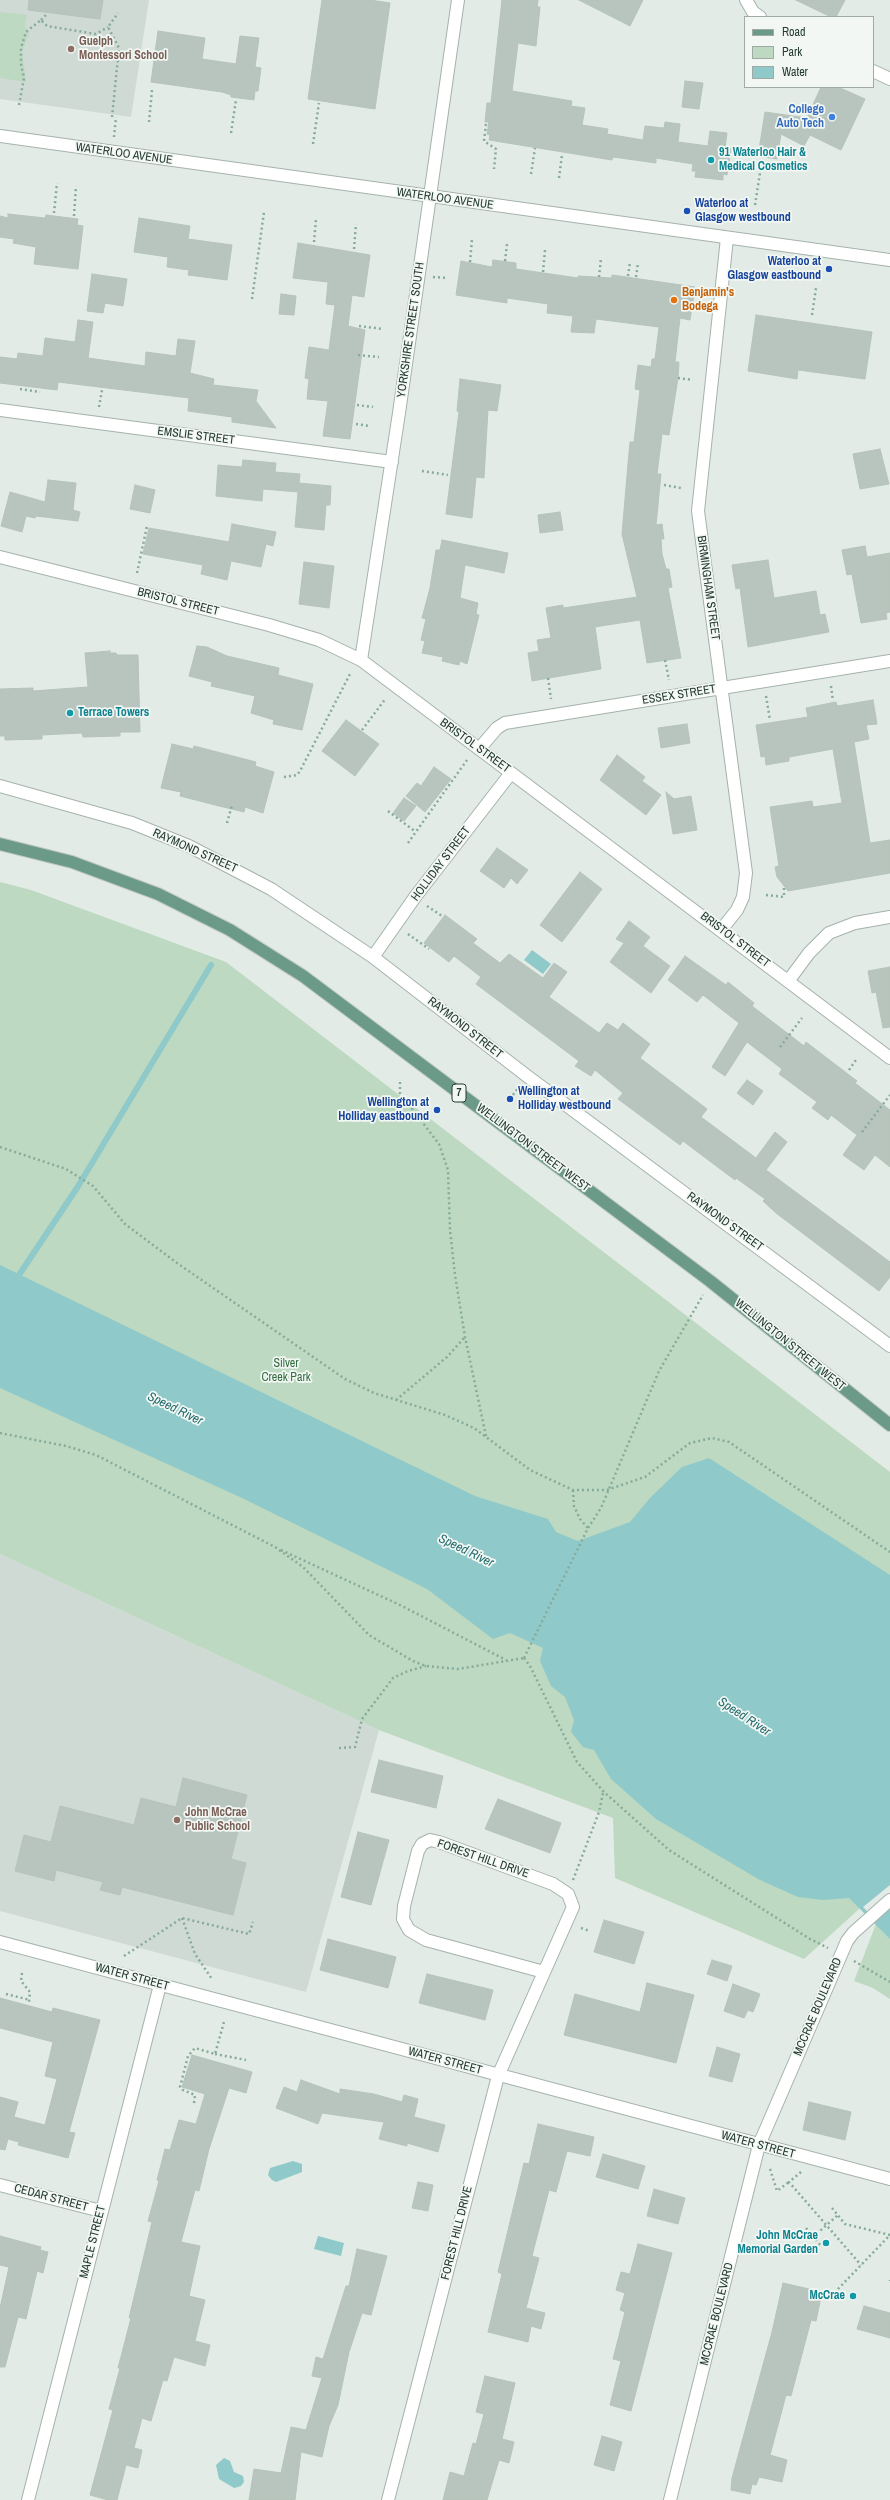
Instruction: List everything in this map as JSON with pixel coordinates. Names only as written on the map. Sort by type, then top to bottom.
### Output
[{"type":"main road","name":"WELLINGTON STREET WEST","points":[[0,844],[80,864],[158,894],[230,930],[302,976],[710,1280],[890,1425]]},
{"type":"street","name":"YORKSHIRE STREET SOUTH","points":[[361,660],[431,197],[458,0]]},
{"type":"street","points":[[746,0],[753,12],[759,16]]},
{"type":"street","points":[[874,71],[890,79]]},
{"type":"street","name":"WATERLOO AVENUE","points":[[0,136],[890,260]]},
{"type":"street","name":"BIRMINGHAM STREET","points":[[721,930],[737,910],[743,897],[746,873],[698,511],[728,238]]},
{"type":"street","name":"EMSLIE STREET","points":[[0,410],[392,462]]},
{"type":"street","name":"BRISTOL STREET","points":[[0,557],[269,625],[320,640],[361,660],[789,980],[890,1058]]},
{"type":"street","name":"ESSEX STREET","points":[[479,749],[497,728],[505,723],[890,661]]},
{"type":"street","name":"HOLLIDAY STREET","points":[[373,957],[395,925],[511,772]]},
{"type":"street","name":"RAYMOND STREET","points":[[0,786],[132,823],[189,846],[271,889],[373,957],[527,1076],[890,1346]]},
{"type":"street","points":[[789,980],[812,949],[829,933],[855,924],[890,917]]},
{"type":"street","name":"FOREST HILL DRIVE","points":[[388,2500],[498,2076],[573,1907],[568,1894],[553,1884],[438,1842],[430,1840],[422,1844],[418,1851],[404,1906],[403,1919],[409,1930],[426,1940],[544,1972]]},
{"type":"street","name":"MCCRAE BOULEVARD","points":[[670,2500],[759,2145],[841,1954],[853,1933],[890,1900]]},
{"type":"street","name":"WATER STREET","points":[[0,1942],[498,2076],[890,2179]]},
{"type":"street","name":"MAPLE STREET","points":[[28,2500],[160,1985]]},
{"type":"street","name":"CEDAR STREET","points":[[0,2185],[101,2211]]},
{"type":"path","points":[[19,105],[24,78],[20,64],[21,48],[26,32],[48,13]]},
{"type":"path","points":[[41,20],[47,26],[96,34],[108,27],[118,13]]},
{"type":"path","points":[[108,27],[119,48],[112,117]]},
{"type":"path","points":[[149,122],[152,90]]},
{"type":"path","points":[[232,133],[236,100]]},
{"type":"path","points":[[313,144],[319,103]]},
{"type":"path","points":[[486,124],[484,141],[496,149],[494,169]]},
{"type":"path","points":[[531,174],[534,148]]},
{"type":"path","points":[[559,178],[562,155]]},
{"type":"path","points":[[756,204],[762,160]]},
{"type":"path","points":[[761,165],[778,168]]},
{"type":"path","points":[[54,213],[57,183]]},
{"type":"path","points":[[74,216],[76,186]]},
{"type":"path","points":[[252,298],[264,212]]},
{"type":"path","points":[[314,242],[316,219]]},
{"type":"path","points":[[354,249],[356,224]]},
{"type":"path","points":[[470,262],[472,239]]},
{"type":"path","points":[[505,261],[507,244]]},
{"type":"path","points":[[543,272],[545,250]]},
{"type":"path","points":[[599,277],[601,258]]},
{"type":"path","points":[[628,276],[630,262]]},
{"type":"path","points":[[636,277],[638,263]]},
{"type":"path","points":[[432,284],[433,277],[447,278]]},
{"type":"path","points":[[812,316],[816,288]]},
{"type":"path","points":[[359,326],[383,329]]},
{"type":"path","points":[[358,355],[379,357]]},
{"type":"path","points":[[678,378],[693,380]]},
{"type":"path","points":[[20,389],[40,392]]},
{"type":"path","points":[[99,411],[102,390]]},
{"type":"path","points":[[357,405],[373,407]]},
{"type":"path","points":[[356,424],[370,426]]},
{"type":"path","points":[[422,471],[448,475]]},
{"type":"path","points":[[664,485],[681,488]]},
{"type":"path","points":[[137,572],[147,526]]},
{"type":"path","points":[[666,660],[668,680]]},
{"type":"path","points":[[284,777],[297,775],[300,771],[350,674]]},
{"type":"path","points":[[548,678],[551,699]]},
{"type":"path","points":[[831,686],[834,701]]},
{"type":"path","points":[[766,696],[770,720]]},
{"type":"path","points":[[362,730],[386,698]]},
{"type":"path","points":[[408,843],[468,760]]},
{"type":"path","points":[[227,823],[232,805]]},
{"type":"path","points":[[388,811],[416,832]]},
{"type":"path","points":[[766,895],[784,897],[784,887]]},
{"type":"path","points":[[395,925],[429,949]]},
{"type":"path","points":[[780,1047],[802,1018]]},
{"type":"path","points":[[849,1070],[856,1060]]},
{"type":"path","points":[[400,1082],[400,1093],[439,1144],[448,1170],[451,1245],[465,1337],[486,1436]]},
{"type":"path","points":[[862,1132],[890,1095]]},
{"type":"path","points":[[0,1147],[71,1172],[93,1186],[125,1224],[176,1263],[345,1379],[374,1393],[445,1415],[486,1436],[530,1470],[573,1490],[607,1490],[646,1476],[690,1444],[712,1438],[730,1442],[890,1552]]},
{"type":"path","points":[[524,1658],[588,1528],[601,1508],[607,1490],[659,1371],[710,1280]]},
{"type":"path","points":[[396,1400],[447,1357],[465,1337]]},
{"type":"path","points":[[0,1434],[66,1446],[96,1455],[274,1547],[400,1605],[507,1661]]},
{"type":"path","points":[[573,1490],[574,1506],[580,1519],[588,1528]]},
{"type":"path","points":[[274,1547],[303,1567],[370,1634],[394,1651],[426,1666],[458,1669],[524,1658]]},
{"type":"path","points":[[524,1658],[530,1666],[577,1762],[604,1792],[669,1850],[810,1939],[841,1954],[890,1982]]},
{"type":"path","points":[[339,1748],[354,1747],[362,1719],[393,1678],[408,1671],[426,1666]]},
{"type":"path","points":[[568,1894],[599,1812],[604,1792]]},
{"type":"path","points":[[124,1956],[182,1918],[249,1934],[253,1922]]},
{"type":"path","points":[[182,1918],[195,1954],[212,1979]]},
{"type":"path","points":[[6,1994],[30,2001],[30,1992],[21,1981],[22,1973]]},
{"type":"path","points":[[216,2054],[224,2022]]},
{"type":"path","points":[[194,2103],[195,2095],[183,2090],[180,2087],[188,2056],[195,2048],[246,2060]]},
{"type":"path","points":[[754,2164],[769,2166],[777,2191],[802,2171]]},
{"type":"path","points":[[789,2182],[861,2265]]},
{"type":"path","points":[[832,2208],[845,2224],[890,2235],[838,2289]]},
{"type":"path","points":[[813,2237],[838,2215]]},
{"type":"path","points":[[806,2228],[821,2246]]},
{"type":"shaded area","name":"Guelph Montessori School","points":[[0,0],[149,0],[131,117],[0,99]]},
{"type":"shaded area","name":"John McCrae Public School","points":[[0,1554],[379,1730],[306,1992],[0,1911]]},
{"type":"green space","points":[[0,12],[27,15],[25,26],[29,34],[22,51],[26,82],[0,78]]},
{"type":"green space","name":"Silver Creek Park","points":[[0,882],[31,890],[226,962],[890,1472],[890,1881],[804,1959],[615,1878],[613,1818],[379,1730],[0,1554]]},
{"type":"green space","points":[[890,1912],[890,1999],[873,1988],[854,1981],[876,1924]]},
{"type":"water","points":[[532,950],[551,964],[543,974],[524,960]]},
{"type":"water","name":"Speed River","points":[[0,1265],[475,1496],[548,1519],[556,1532],[578,1541],[630,1522],[650,1498],[682,1467],[709,1458],[890,1575],[890,1939],[849,1898],[823,1900],[798,1897],[760,1880],[656,1819],[611,1779],[594,1750],[583,1747],[571,1732],[574,1720],[565,1697],[551,1686],[540,1661],[543,1648],[510,1633],[493,1639],[427,1589],[242,1498],[0,1388]]},
{"type":"water","points":[[293,2161],[302,2164],[302,2172],[276,2182],[268,2175],[270,2168]]},
{"type":"water","points":[[318,2236],[344,2243],[341,2256],[314,2249]]},
{"type":"water","points":[[224,2458],[230,2461],[234,2472],[243,2476],[244,2482],[241,2486],[234,2488],[219,2479],[216,2465]]},
{"type":"pier","points":[[890,1885],[890,1909],[876,1921],[863,1907]]},
{"type":"building","name":"Guelph Montessori School","points":[[29,0],[103,0],[100,19],[28,10]]},
{"type":"building","points":[[322,0],[370,0],[390,3],[375,109],[308,99]]},
{"type":"building","points":[[502,0],[538,0],[537,7],[540,7],[536,46],[518,43],[512,91],[572,101],[571,106],[585,108],[582,125],[608,129],[607,134],[643,140],[645,126],[664,128],[665,122],[680,124],[678,142],[708,146],[710,131],[727,133],[725,148],[731,149],[727,175],[723,174],[723,180],[695,177],[696,171],[692,171],[693,164],[656,158],[656,163],[613,157],[612,160],[489,140],[490,135],[487,134],[489,122],[485,122],[487,103],[491,103]]},
{"type":"building","points":[[579,0],[643,0],[630,26]]},
{"type":"building","points":[[796,0],[845,0],[837,16],[829,16]]},
{"type":"building","points":[[158,31],[205,38],[202,59],[236,64],[240,36],[259,38],[255,67],[261,68],[258,91],[255,91],[254,100],[231,97],[231,95],[222,92],[151,82]]},
{"type":"building","points":[[685,81],[703,83],[699,109],[682,107]]},
{"type":"building","name":"College Auto Tech","points":[[821,88],[840,88],[865,99],[841,150],[810,135],[804,146],[781,134],[777,159],[758,156],[765,112],[807,118]]},
{"type":"building","points":[[8,214],[45,218],[46,215],[78,219],[77,225],[83,226],[78,269],[34,264],[36,247],[13,243],[14,239],[0,237],[0,216],[8,218]]},
{"type":"building","points":[[139,218],[190,226],[188,239],[232,245],[227,280],[188,275],[189,270],[167,267],[168,257],[134,252]]},
{"type":"building","points":[[298,243],[370,255],[364,297],[352,295],[348,326],[365,330],[350,439],[323,436],[328,401],[307,399],[309,379],[305,378],[309,347],[329,350],[335,305],[326,304],[328,282],[293,278]]},
{"type":"building","points":[[493,260],[516,263],[516,269],[578,278],[578,276],[612,278],[612,275],[695,287],[690,320],[680,318],[675,362],[679,362],[678,378],[669,435],[662,434],[657,474],[661,474],[656,525],[662,524],[664,539],[661,539],[662,554],[666,569],[669,569],[672,587],[668,588],[681,658],[647,663],[640,620],[607,625],[595,627],[601,669],[532,681],[528,653],[539,651],[537,640],[551,638],[546,608],[563,605],[563,608],[637,597],[622,534],[630,442],[634,442],[640,390],[635,389],[638,365],[651,367],[652,359],[655,359],[659,327],[596,319],[594,333],[571,332],[573,316],[547,313],[548,304],[507,298],[507,303],[456,295],[461,261],[492,267]]},
{"type":"building","points":[[92,274],[127,279],[123,306],[105,303],[103,313],[87,311]]},
{"type":"building","points":[[281,294],[296,296],[294,315],[279,314]]},
{"type":"building","points":[[756,315],[872,332],[865,379],[798,370],[797,379],[748,371]]},
{"type":"building","points":[[78,320],[93,322],[88,358],[145,366],[146,352],[176,356],[178,339],[195,341],[190,373],[214,379],[213,385],[258,390],[256,401],[276,428],[232,422],[232,417],[188,411],[189,398],[58,382],[57,390],[0,383],[0,357],[17,359],[18,353],[43,356],[45,338],[75,342]]},
{"type":"building","points":[[460,379],[501,385],[497,411],[488,410],[484,478],[476,477],[472,518],[446,514],[459,412],[457,411]]},
{"type":"building","points":[[880,449],[889,484],[860,489],[853,454]]},
{"type":"building","points":[[243,460],[276,463],[275,472],[300,474],[299,483],[331,486],[330,505],[326,505],[324,530],[295,527],[298,492],[263,489],[262,501],[216,496],[218,465],[242,467]]},
{"type":"building","points":[[48,480],[76,483],[73,510],[80,512],[78,521],[26,516],[22,532],[1,526],[10,492],[45,502]]},
{"type":"building","points":[[135,485],[155,490],[150,513],[130,509]]},
{"type":"building","points":[[560,512],[563,530],[540,533],[538,515]]},
{"type":"building","points":[[232,524],[276,532],[273,546],[266,544],[261,567],[231,561],[227,580],[201,574],[203,565],[143,554],[149,528],[229,542]]},
{"type":"building","points":[[442,540],[508,553],[504,573],[465,565],[460,598],[478,603],[476,614],[479,615],[467,664],[460,661],[459,665],[442,661],[443,657],[422,653],[425,641],[421,640],[426,619],[422,618],[430,588],[436,550],[440,550]]},
{"type":"building","points":[[865,546],[867,557],[890,553],[890,612],[886,613],[887,619],[861,623],[852,574],[847,575],[842,550]]},
{"type":"building","points":[[768,560],[774,598],[816,591],[820,615],[825,614],[829,632],[748,647],[740,588],[736,589],[732,565]]},
{"type":"building","points":[[304,562],[334,566],[329,608],[299,604]]},
{"type":"building","points":[[197,646],[207,647],[227,656],[279,668],[278,675],[313,684],[302,730],[273,724],[274,720],[251,713],[255,696],[211,686],[212,682],[189,676]]},
{"type":"building","name":"Terrace Towers","points":[[110,651],[110,653],[116,653],[117,655],[138,655],[140,732],[120,732],[120,736],[83,737],[82,733],[42,735],[42,739],[5,740],[5,736],[0,736],[0,689],[33,688],[33,691],[88,687],[85,653]]},
{"type":"building","points":[[873,700],[877,724],[866,725],[869,739],[854,742],[870,843],[890,840],[890,873],[788,891],[777,877],[775,867],[779,866],[770,807],[812,801],[813,807],[842,803],[833,749],[789,757],[789,761],[766,765],[765,756],[761,757],[756,725],[808,717],[806,708],[836,702],[837,706]]},
{"type":"building","points":[[346,720],[379,744],[355,776],[322,751]]},
{"type":"building","points":[[687,724],[690,743],[661,748],[658,728]]},
{"type":"building","points":[[172,744],[193,749],[194,746],[256,762],[255,766],[274,772],[263,813],[245,807],[244,812],[219,806],[180,796],[181,792],[161,788]]},
{"type":"building","points":[[617,755],[645,777],[642,781],[661,795],[646,815],[600,780]]},
{"type":"building","points":[[434,767],[451,779],[425,812],[406,796],[417,783],[421,786]]},
{"type":"building","points":[[666,792],[674,799],[691,796],[697,830],[673,834]]},
{"type":"building","points":[[404,798],[416,806],[404,821],[393,813]]},
{"type":"building","points":[[497,848],[528,870],[517,884],[511,878],[504,888],[480,871]]},
{"type":"building","points":[[580,872],[602,889],[562,942],[540,925]]},
{"type":"building","points":[[445,915],[477,939],[473,943],[500,963],[509,954],[543,978],[554,963],[567,972],[549,997],[599,1033],[607,1023],[618,1030],[623,1023],[650,1044],[640,1058],[707,1109],[701,1117],[756,1158],[775,1132],[787,1142],[766,1170],[890,1262],[890,1277],[879,1291],[776,1213],[763,1201],[765,1199],[736,1178],[735,1180],[683,1141],[680,1145],[618,1099],[623,1093],[595,1070],[591,1076],[575,1066],[579,1061],[476,984],[481,977],[454,956],[449,962],[424,943]]},
{"type":"building","points":[[629,921],[650,937],[643,946],[670,966],[651,993],[610,962],[624,943],[616,939]]},
{"type":"building","points":[[685,956],[726,985],[728,982],[754,1003],[752,1006],[804,1046],[806,1042],[857,1081],[855,1083],[890,1110],[890,1167],[875,1155],[864,1170],[843,1155],[857,1135],[831,1115],[828,1120],[812,1108],[817,1102],[779,1074],[782,1069],[747,1042],[725,1076],[712,1067],[739,1023],[703,995],[697,1002],[668,980]]},
{"type":"building","points":[[890,967],[890,1027],[883,1028],[876,992],[872,993],[868,971]]},
{"type":"building","points":[[747,1080],[763,1091],[753,1105],[737,1093]]},
{"type":"building","points":[[379,1760],[443,1776],[436,1808],[371,1792]]},
{"type":"building","points":[[183,1778],[247,1795],[231,1859],[246,1863],[233,1915],[122,1887],[120,1895],[100,1890],[103,1882],[56,1870],[54,1881],[15,1871],[24,1835],[51,1842],[60,1806],[134,1825],[141,1798],[176,1807]]},
{"type":"building","points":[[498,1799],[561,1823],[550,1853],[485,1829]]},
{"type":"building","points":[[358,1832],[389,1840],[371,1905],[341,1897]]},
{"type":"building","points":[[604,1920],[644,1932],[634,1964],[594,1952]]},
{"type":"building","points":[[328,1939],[396,1957],[388,1988],[320,1970]]},
{"type":"building","points":[[712,1960],[732,1966],[727,1981],[707,1974]]},
{"type":"building","points":[[427,1974],[493,1990],[485,2020],[419,2003]]},
{"type":"building","points":[[647,1983],[694,1995],[676,2063],[564,2035],[575,1994],[640,2012]]},
{"type":"building","points":[[733,1984],[760,1994],[753,2012],[748,2010],[744,2018],[724,2011]]},
{"type":"building","points":[[0,1998],[52,2012],[53,2008],[100,2020],[69,2132],[75,2133],[68,2158],[18,2145],[19,2142],[8,2139],[5,2150],[0,2149],[0,2097],[18,2102],[14,2117],[45,2125],[57,2079],[45,2076],[53,2042],[0,2028]]},
{"type":"building","points":[[717,2047],[740,2054],[732,2082],[709,2076]]},
{"type":"building","points":[[192,2055],[252,2072],[246,2093],[229,2088],[209,2149],[199,2191],[195,2190],[181,2242],[200,2246],[189,2296],[205,2300],[195,2341],[210,2345],[205,2366],[174,2357],[167,2381],[163,2380],[151,2421],[142,2418],[134,2448],[142,2450],[138,2468],[126,2465],[117,2500],[108,2500],[90,2495],[113,2410],[109,2409],[120,2368],[118,2368],[131,2318],[129,2318],[152,2222],[148,2221],[159,2181],[157,2180],[165,2149],[170,2150],[179,2120],[196,2124],[205,2094],[182,2087]]},
{"type":"building","points":[[301,2080],[340,2094],[340,2089],[374,2094],[402,2102],[404,2095],[418,2099],[414,2117],[445,2125],[438,2152],[407,2143],[407,2146],[379,2139],[384,2122],[322,2113],[318,2124],[276,2108],[284,2087],[297,2092]]},
{"type":"building","points":[[809,2102],[851,2112],[845,2140],[803,2130]]},
{"type":"building","points":[[538,2124],[594,2137],[590,2156],[567,2151],[556,2192],[549,2190],[532,2256],[539,2258],[526,2308],[545,2313],[541,2329],[531,2326],[528,2342],[488,2332],[502,2274],[498,2272],[524,2163],[529,2164]]},
{"type":"building","points":[[603,2154],[645,2166],[638,2189],[596,2177]]},
{"type":"building","points":[[418,2182],[433,2185],[428,2211],[412,2208]]},
{"type":"building","points":[[654,2189],[685,2198],[678,2224],[647,2216]]},
{"type":"building","points":[[0,2236],[41,2247],[40,2250],[48,2252],[43,2273],[37,2271],[26,2319],[18,2317],[5,2367],[0,2367],[0,2308],[9,2267],[0,2265]]},
{"type":"building","points":[[638,2244],[672,2253],[631,2411],[610,2405],[621,2361],[613,2359],[625,2312],[620,2310],[625,2293],[616,2290],[621,2272],[630,2274]]},
{"type":"building","points":[[357,2249],[387,2256],[371,2315],[362,2313],[349,2352],[338,2405],[329,2426],[322,2457],[301,2452],[295,2500],[249,2500],[254,2469],[281,2473],[291,2427],[306,2430],[322,2378],[312,2376],[316,2357],[323,2359],[346,2286],[349,2286]]},
{"type":"building","points":[[783,2283],[822,2292],[816,2321],[811,2320],[791,2396],[786,2395],[770,2455],[787,2460],[782,2482],[759,2477],[756,2485],[752,2484],[750,2494],[731,2490],[732,2478],[772,2332]]},
{"type":"building","points":[[864,2306],[890,2313],[890,2338],[857,2329]]},
{"type":"building","points":[[485,2376],[515,2383],[502,2439],[514,2442],[509,2463],[499,2460],[487,2500],[443,2500],[450,2472],[464,2476],[473,2443],[476,2444],[484,2414],[476,2412]]},
{"type":"building","points":[[602,2436],[622,2442],[614,2471],[594,2465]]},
{"type":"waterway","points":[[15,1281],[77,1188],[211,965]]},
{"type":"place","name":"Guelph Montessori School","points":[[71,49]]},
{"type":"place","name":"College Auto Tech","points":[[832,117]]},
{"type":"place","name":"91 Waterloo Hair & Medical Cosmetics","points":[[711,160]]},
{"type":"place","name":"Waterloo at Glasgow westbound","points":[[687,211]]},
{"type":"place","name":"Waterloo at Glasgow eastbound","points":[[829,269]]},
{"type":"place","name":"Benjamin's Bodega","points":[[674,300]]},
{"type":"place","name":"Terrace Towers","points":[[70,713]]},
{"type":"place","name":"Wellington at Holliday westbound","points":[[510,1099]]},
{"type":"place","name":"Wellington at Holliday eastbound","points":[[437,1110]]},
{"type":"place","name":"John McCrae Public School","points":[[177,1820]]},
{"type":"place","name":"John McCrae Memorial Garden","points":[[826,2243]]},
{"type":"place","name":"McCrae","points":[[853,2296]]}]
